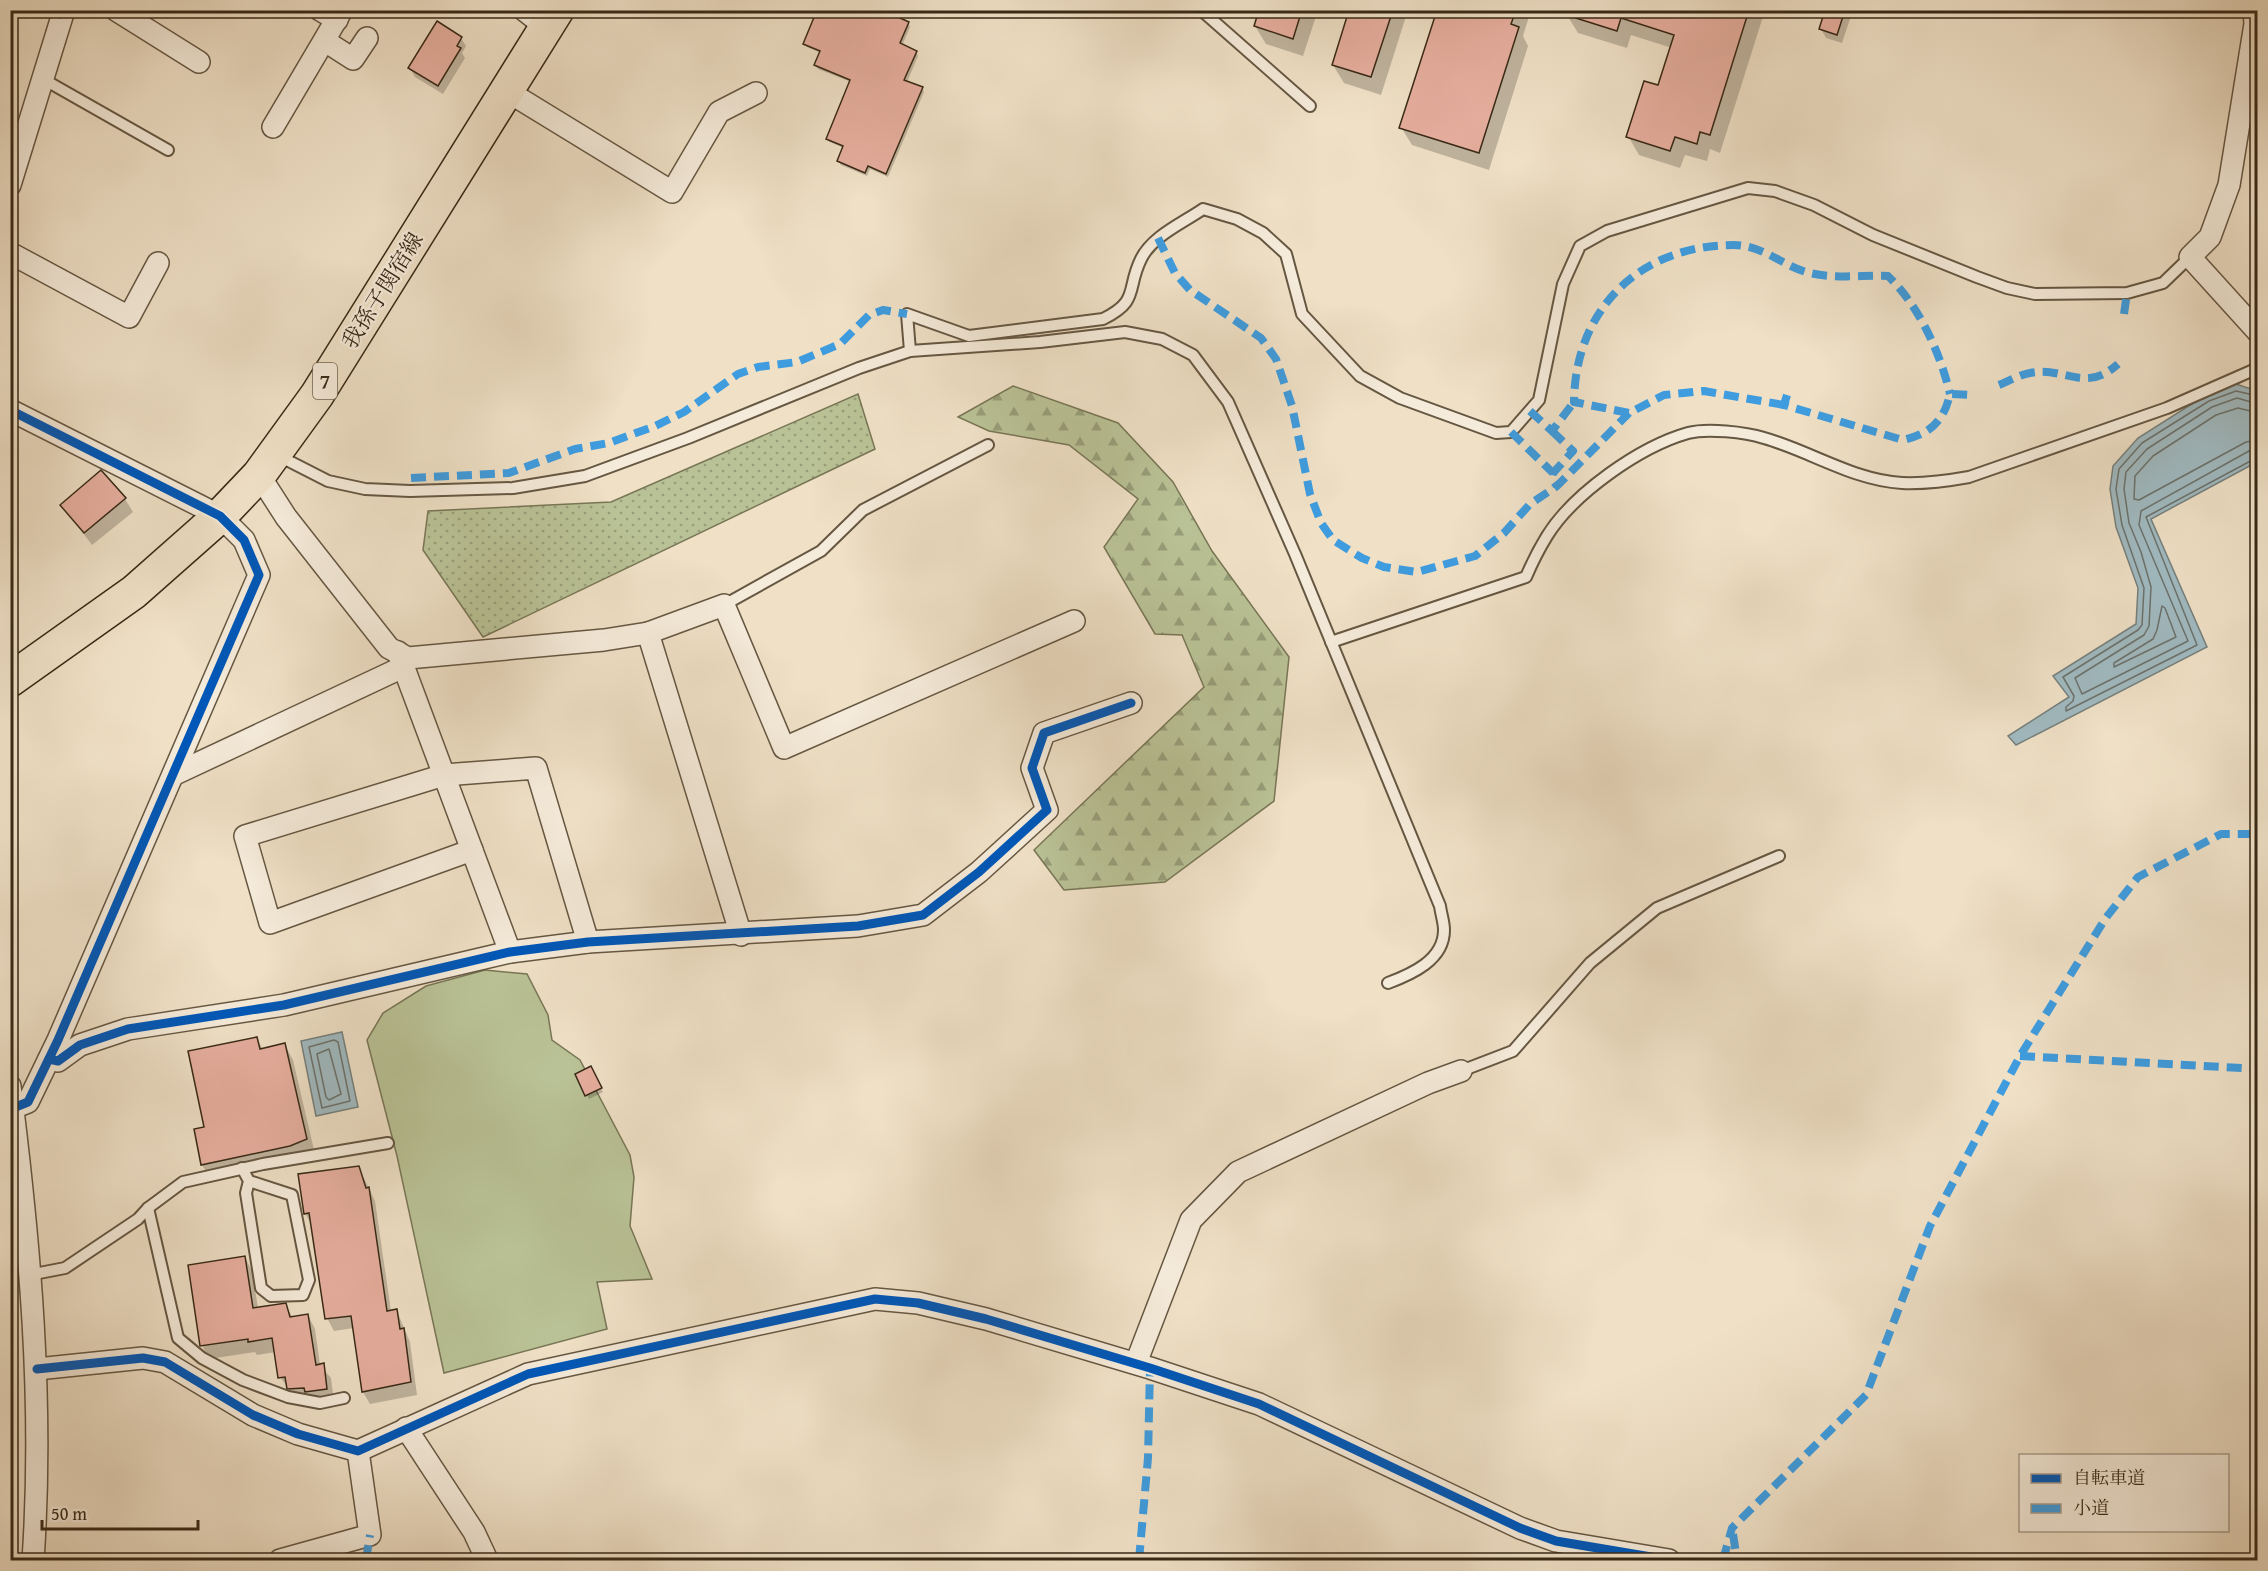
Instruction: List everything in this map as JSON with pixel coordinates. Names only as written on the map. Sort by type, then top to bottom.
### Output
[{"type":"main road","name":"我孫子関宿線","points":[[10,680],[134,592],[220,516],[267,464],[316,395],[507,91],[543,16]]},
{"type":"street","points":[[10,185],[14,158],[43,79],[64,10]]},
{"type":"street","points":[[116,10],[199,62]]},
{"type":"street","points":[[2254,10],[2253,35],[2229,185],[2210,237],[2190,257],[2258,332]]},
{"type":"street","points":[[273,127],[325,41],[333,14]]},
{"type":"street","points":[[325,41],[353,59],[367,38]]},
{"type":"street","points":[[507,91],[672,192],[719,112],[756,93]]},
{"type":"street","points":[[10,253],[129,318],[158,263]]},
{"type":"street","points":[[10,410],[220,516],[244,540],[259,575],[49,1059],[28,1102],[13,1108]]},
{"type":"street","points":[[267,464],[286,517],[400,660],[510,952]]},
{"type":"street","points":[[173,775],[400,660],[604,640],[648,633],[724,605],[784,748],[1074,621]]},
{"type":"street","points":[[648,633],[741,935]]},
{"type":"street","points":[[49,1059],[58,1061],[80,1045],[128,1029],[284,1005],[510,952],[588,942],[741,935],[858,926],[923,915],[979,872],[1047,810],[1032,768],[1044,733],[1131,703]]},
{"type":"street","points":[[472,850],[270,923],[244,836],[444,775],[536,768],[588,942]]},
{"type":"street","points":[[1136,1364],[1191,1220],[1238,1172],[1428,1083],[1461,1071]]},
{"type":"street","points":[[10,1086],[19,1247],[29,1275],[38,1369],[38,1485],[33,1560]]},
{"type":"street","points":[[38,1369],[143,1358],[165,1362],[253,1415],[298,1434],[358,1451],[528,1374],[875,1299],[918,1303],[986,1319],[1259,1404],[1520,1528],[1556,1541],[1669,1560]]},
{"type":"street","points":[[406,1428],[474,1532],[487,1560]]},
{"type":"street","points":[[280,1560],[370,1535],[358,1451]]},
{"type":"lane","points":[[1202,10],[1310,106]]},
{"type":"lane","points":[[43,79],[168,150]]},
{"type":"lane","points":[[910,351],[907,314],[969,336],[1102,319],[1122,310],[1130,297],[1141,258],[1158,238],[1203,210],[1237,219],[1263,233],[1286,255],[1302,314],[1360,376],[1400,398],[1504,434],[1510,432],[1539,400],[1563,284],[1580,246],[1607,231],[1748,188],[1775,191],[1814,205],[1873,235],[1977,277],[2007,288],[2035,294],[2127,293],[2163,283],[2190,257]]},
{"type":"lane","points":[[267,464],[328,482],[365,489],[410,491],[513,488],[585,476],[688,438],[859,368],[910,351],[1040,342],[1125,332],[1162,339],[1192,355],[1228,402],[1331,642],[1440,906],[1444,931],[1437,951],[1424,966],[1388,983]]},
{"type":"lane","points":[[1331,642],[1526,576],[1547,535],[1585,493],[1656,446],[1689,432],[1731,432],[1764,437],[1864,476],[1900,483],[1936,483],[1969,477],[2167,408],[2258,368]]},
{"type":"lane","points":[[724,605],[820,551],[862,510],[988,445]]},
{"type":"lane","points":[[1461,1071],[1513,1051],[1590,963],[1657,908],[1779,856]]},
{"type":"lane","points":[[29,1275],[65,1268],[138,1219],[148,1208],[183,1182],[242,1168],[388,1143]]},
{"type":"lane","points":[[242,1168],[249,1180],[292,1195],[309,1280],[303,1295],[271,1296],[261,1288],[246,1193],[249,1180]]},
{"type":"lane","points":[[148,1208],[178,1338],[202,1358],[243,1380],[288,1397],[320,1403],[344,1398]]},
{"type":"green space","points":[[1013,386],[1118,423],[1173,482],[1212,551],[1289,657],[1274,801],[1165,882],[1064,890],[1034,850],[1204,687],[1182,635],[1155,634],[1104,547],[1138,499],[1069,445],[989,431],[958,417]]},
{"type":"green space","points":[[858,394],[875,449],[483,637],[423,550],[428,511],[611,502]]},
{"type":"green space","points":[[485,970],[527,974],[548,1015],[552,1040],[580,1060],[630,1155],[634,1177],[630,1226],[652,1279],[597,1282],[607,1329],[444,1373],[397,1156],[367,1040],[383,1013],[426,986]]},
{"type":"water","points":[[2236,384],[2257,391],[2257,462],[2151,519],[2207,647],[2016,745],[2008,736],[2069,697],[2053,676],[2136,624],[2138,588],[2116,527],[2110,489],[2113,466],[2138,438],[2206,395]]},
{"type":"water","points":[[342,1032],[358,1107],[316,1116],[301,1041]]},
{"type":"building","points":[[817,10],[882,10],[909,22],[900,43],[917,51],[904,80],[923,87],[886,174],[868,166],[865,173],[837,161],[843,146],[826,139],[850,80],[814,65],[820,51],[803,44]]},
{"type":"building","points":[[1259,10],[1302,10],[1293,39],[1254,26]]},
{"type":"building","points":[[1349,10],[1393,10],[1371,77],[1332,65]]},
{"type":"building","points":[[1437,10],[1516,10],[1511,24],[1519,27],[1479,153],[1399,128]]},
{"type":"building","points":[[1564,10],[1749,10],[1710,135],[1700,132],[1697,144],[1675,137],[1670,151],[1626,137],[1644,81],[1658,85],[1674,35],[1621,18],[1617,31],[1563,14]]},
{"type":"building","points":[[1825,10],[1845,10],[1837,35],[1819,29]]},
{"type":"building","points":[[437,21],[462,37],[457,46],[461,48],[438,86],[408,68]]},
{"type":"building","points":[[101,470],[126,498],[84,533],[60,505]]},
{"type":"building","points":[[257,1037],[260,1049],[285,1043],[307,1139],[290,1146],[201,1165],[194,1129],[204,1127],[188,1051]]},
{"type":"building","points":[[591,1066],[602,1088],[585,1096],[575,1074]]},
{"type":"building","points":[[359,1166],[366,1188],[369,1187],[387,1311],[397,1309],[400,1329],[404,1328],[411,1382],[362,1392],[351,1316],[325,1319],[309,1213],[304,1214],[298,1174]]},
{"type":"building","points":[[245,1256],[253,1308],[286,1303],[290,1317],[308,1314],[316,1365],[324,1363],[327,1389],[305,1392],[304,1388],[287,1389],[285,1377],[278,1378],[272,1338],[200,1346],[188,1265]]},
{"type":"marked path","points":[[54,10],[63,16]]},
{"type":"marked path","points":[[1158,238],[1175,273],[1190,290],[1261,338],[1276,359],[1292,406],[1310,494],[1321,523],[1333,540],[1362,558],[1384,567],[1417,572],[1475,556],[1504,533],[1530,504],[1557,486],[1629,413]]},
{"type":"marked path","points":[[1784,405],[1704,391],[1664,395],[1629,413],[1574,402],[1577,369],[1586,338],[1600,311],[1619,289],[1642,270],[1669,256],[1700,248],[1734,245],[1764,252],[1800,270],[1819,275],[1888,276],[1909,301],[1927,330],[1950,394]]},
{"type":"marked path","points":[[2124,314],[2127,293]]},
{"type":"marked path","points":[[411,478],[509,473],[575,449],[609,443],[655,426],[684,412],[738,374],[758,367],[797,362],[840,344],[869,315],[883,310],[907,314]]},
{"type":"marked path","points":[[1999,385],[2026,374],[2042,372],[2085,378],[2095,377],[2106,373],[2118,364]]},
{"type":"marked path","points":[[1787,395],[1784,405],[1903,440],[1921,434],[1934,425],[1944,412],[1950,394],[1970,395]]},
{"type":"marked path","points":[[1530,411],[1552,431],[1574,402]]},
{"type":"marked path","points":[[1552,431],[1573,451],[1553,473]]},
{"type":"marked path","points":[[1511,432],[1553,473],[1552,479],[1557,486]]},
{"type":"marked path","points":[[1723,1560],[1732,1528],[1866,1395],[1930,1226],[2020,1056],[2105,919],[2138,877],[2221,834],[2258,834]]},
{"type":"marked path","points":[[2020,1056],[2258,1069]]},
{"type":"marked path","points":[[1139,1560],[1148,1458],[1150,1368]]},
{"type":"marked path","points":[[1733,1534],[1737,1560]]},
{"type":"marked path","points":[[366,1560],[370,1535]]},
{"type":"cycle path","points":[[10,410],[220,516],[244,540],[259,575],[58,1040],[28,1102],[13,1108]]},
{"type":"cycle path","points":[[49,1059],[58,1061],[80,1045],[128,1029],[284,1005],[510,952],[588,942],[858,926],[923,915],[979,872],[1047,810],[1032,768],[1044,733],[1131,703]]},
{"type":"cycle path","points":[[37,1369],[143,1358],[165,1362],[253,1415],[298,1434],[358,1451],[528,1374],[875,1299],[918,1303],[986,1319],[1150,1368],[1259,1404],[1520,1528],[1556,1541],[1669,1560]]}]
